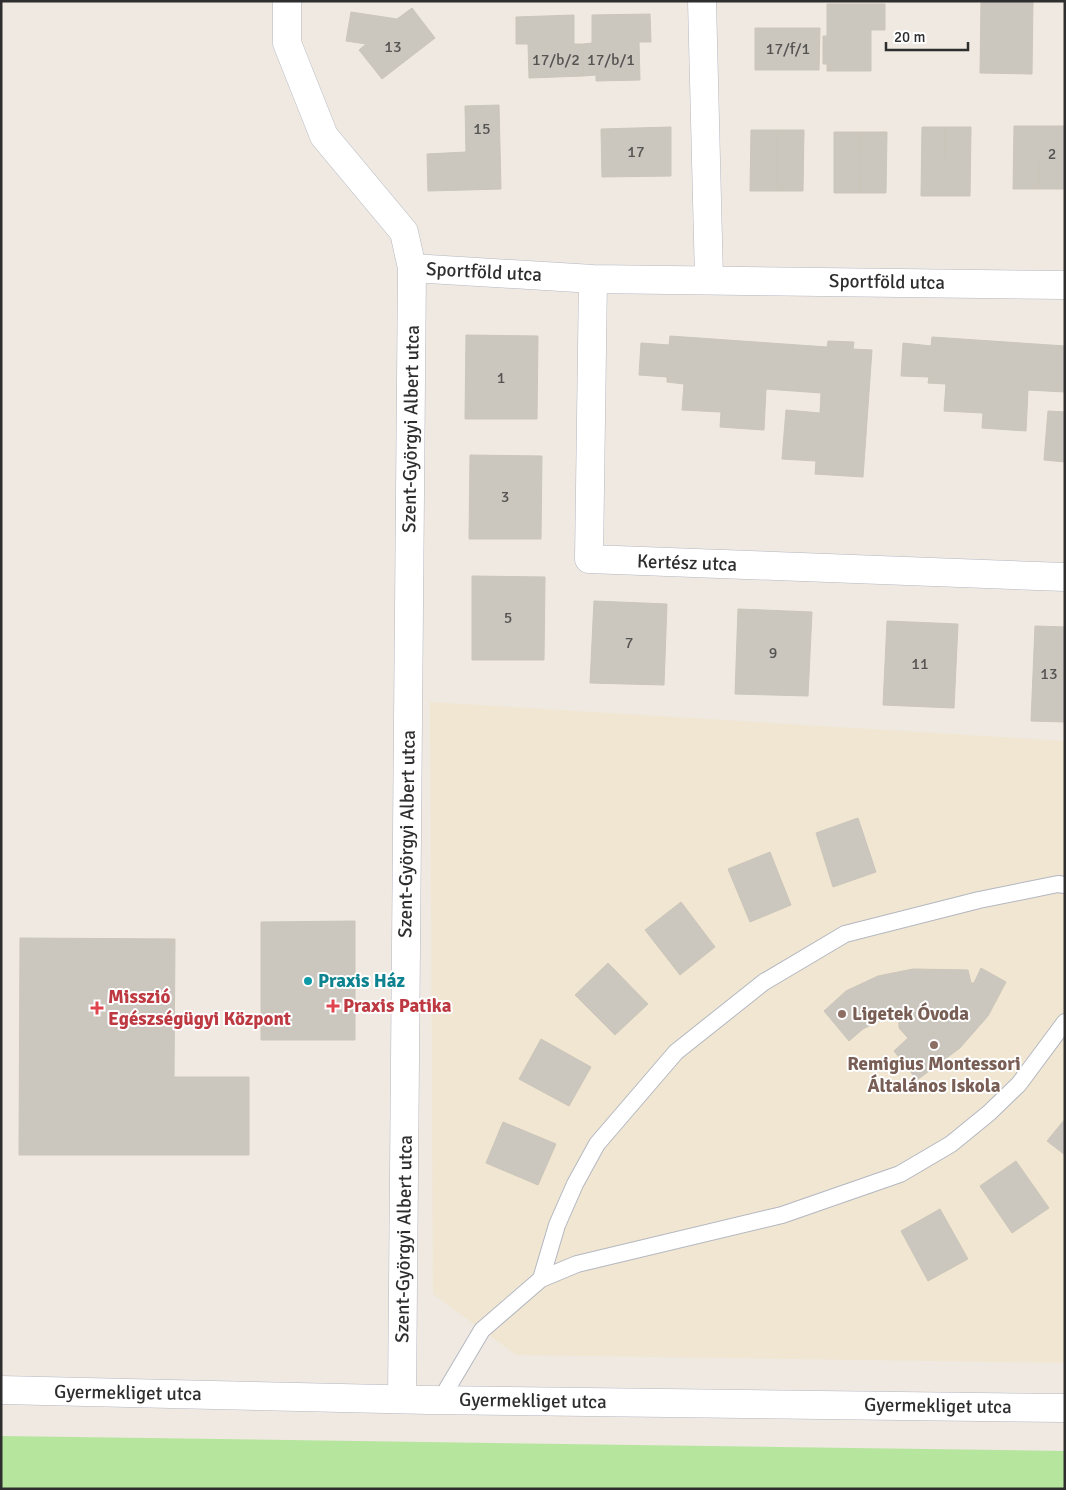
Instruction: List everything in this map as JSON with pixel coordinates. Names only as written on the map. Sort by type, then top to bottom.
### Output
[{"type":"street","name":"Sportföld utca","points":[[287,1],[287,43],[324,136],[404,232],[412,268],[593,279],[1065,285]]},
{"type":"street","points":[[702,1],[709,279]]},
{"type":"street","name":"Szent-Györgyi Albert utca","points":[[402,1400],[412,268]]},
{"type":"street","name":"Kertész utca","points":[[593,279],[590,559],[1065,577]]},
{"type":"street","name":"Gyermekliget utca","points":[[1,1390],[402,1400],[1065,1408]]},
{"type":"lane","points":[[541,1279],[557,1225],[575,1184],[596,1144],[676,1052],[764,982],[845,934],[979,900],[1058,884],[1065,885]]},
{"type":"lane","points":[[441,1399],[482,1330],[541,1279],[577,1264],[782,1215],[900,1174],[952,1144],[989,1113],[1019,1084],[1065,1022]]},
{"type":"shaded area","points":[[430,702],[1065,741],[1065,1363],[516,1355],[433,1294]]},
{"type":"green space","points":[[1,1436],[1065,1451],[1065,1489],[1,1489]]},
{"type":"building","points":[[981,1],[1033,1],[1032,74],[980,73]]},
{"type":"building","points":[[827,4],[885,4],[885,30],[871,30],[871,71],[827,71],[827,64],[823,64],[823,36],[827,36]]},
{"type":"building","points":[[412,8],[435,38],[382,79],[359,50],[366,44],[346,41],[351,12],[397,19]]},
{"type":"building","points":[[650,14],[651,42],[639,42],[640,80],[596,81],[596,75],[583,76],[583,44],[592,43],[592,15]]},
{"type":"building","points":[[574,15],[574,44],[583,44],[583,76],[529,78],[528,44],[516,44],[516,17]]},
{"type":"building","points":[[755,28],[820,28],[819,70],[755,70]]},
{"type":"building","points":[[499,105],[501,189],[428,191],[427,154],[466,152],[465,106]]},
{"type":"building","points":[[1014,126],[1040,126],[1039,189],[1013,189]]},
{"type":"building","points":[[1040,126],[1065,126],[1065,189],[1039,189]]},
{"type":"building","points":[[671,127],[671,176],[602,177],[601,129]]},
{"type":"building","points":[[922,127],[945,127],[944,196],[921,196]]},
{"type":"building","points":[[945,127],[971,127],[970,196],[944,196]]},
{"type":"building","points":[[751,130],[777,130],[777,191],[750,191]]},
{"type":"building","points":[[777,130],[804,130],[803,191],[777,191]]},
{"type":"building","points":[[834,132],[861,132],[860,193],[834,193]]},
{"type":"building","points":[[861,132],[887,132],[886,193],[860,193]]},
{"type":"building","points":[[466,335],[538,336],[537,419],[465,419]]},
{"type":"building","points":[[670,336],[827,347],[828,341],[854,342],[853,349],[872,350],[863,477],[815,474],[816,461],[782,459],[786,410],[820,413],[821,393],[766,389],[764,430],[720,427],[721,412],[682,410],[684,384],[667,382],[667,377],[639,375],[641,343],[669,345]]},
{"type":"building","points":[[932,337],[1065,346],[1065,392],[1028,390],[1026,431],[982,428],[983,413],[944,411],[946,384],[928,383],[929,377],[901,376],[903,343],[931,346]]},
{"type":"building","points":[[1048,411],[1065,412],[1065,462],[1044,460]]},
{"type":"building","points":[[470,455],[542,456],[541,539],[469,539]]},
{"type":"building","points":[[472,576],[545,577],[544,660],[472,660]]},
{"type":"building","points":[[594,601],[667,604],[664,685],[590,683]]},
{"type":"building","points":[[738,609],[812,612],[808,696],[735,694]]},
{"type":"building","points":[[887,621],[958,624],[954,708],[883,705]]},
{"type":"building","points":[[1035,626],[1065,627],[1065,722],[1031,721]]},
{"type":"building","points":[[858,818],[876,872],[833,887],[816,833]]},
{"type":"building","points":[[770,852],[791,905],[750,922],[728,869]]},
{"type":"building","points":[[681,902],[715,947],[680,975],[645,930]]},
{"type":"building","name":"Praxis Ház","points":[[355,921],[355,1040],[261,1040],[261,922]]},
{"type":"building","name":"Misszió Egészségügyi Központ","points":[[20,938],[175,939],[174,1077],[249,1077],[249,1155],[19,1155]]},
{"type":"building","points":[[608,963],[648,1004],[615,1035],[575,995]]},
{"type":"building","points":[[981,968],[1006,982],[988,1016],[960,1048],[917,1080],[894,1051],[908,1038],[899,1028],[899,1015],[879,1021],[863,1029],[849,1041],[824,1011],[846,991],[878,976],[913,969],[968,970],[971,983],[974,983]]},
{"type":"building","points":[[541,1039],[591,1067],[569,1106],[519,1079]]},
{"type":"building","points":[[1065,1119],[1065,1155],[1047,1141]]},
{"type":"building","points":[[503,1122],[556,1144],[538,1185],[486,1163]]},
{"type":"building","points":[[1016,1161],[1049,1208],[1012,1233],[980,1186]]},
{"type":"building","points":[[940,1209],[968,1259],[928,1281],[901,1231]]},
{"type":"place","name":"Praxis Ház","points":[[308,981]]},
{"type":"place","name":"Praxis Patika","points":[[333,1006]]},
{"type":"place","name":"Misszió Egészségügyi Központ","points":[[97,1008]]},
{"type":"place","name":"Ligetek Óvoda","points":[[842,1014]]},
{"type":"place","name":"Remigius Montessori Általános Iskola","points":[[934,1045]]}]
